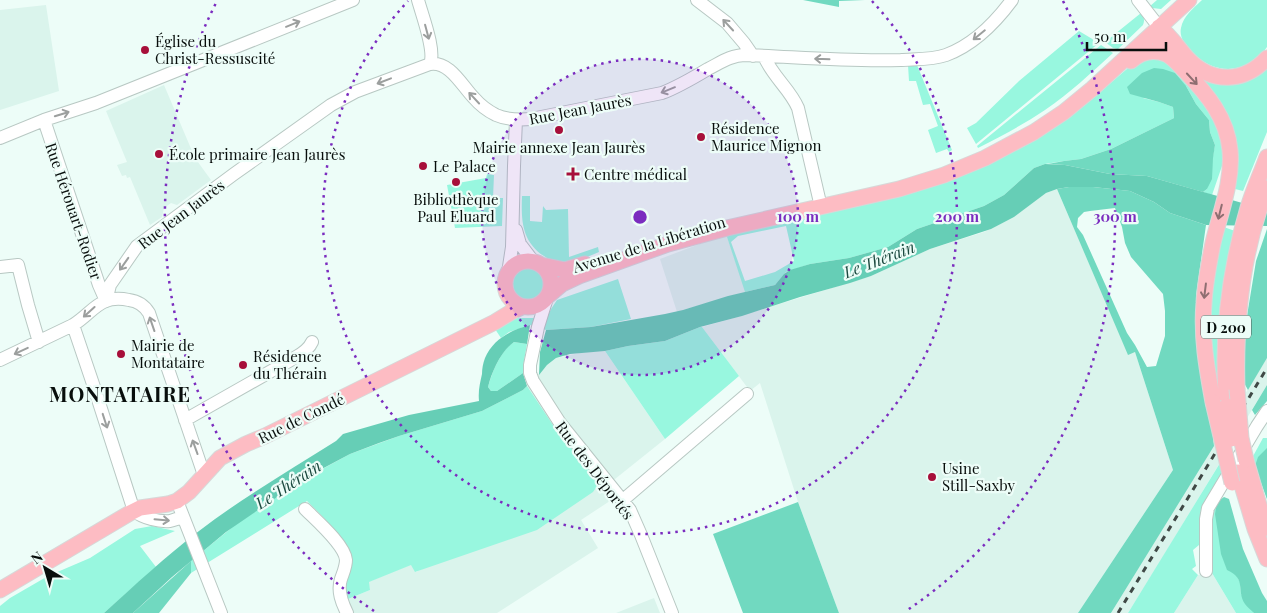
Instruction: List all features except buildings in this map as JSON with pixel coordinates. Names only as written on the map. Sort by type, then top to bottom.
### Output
[{"type":"main road","name":"Avenue de la Libération","points":[[975,157],[1009,146],[1034,132],[1082,98],[1156,23],[1175,0]]},
{"type":"main road","name":"Avenue de la Libération","points":[[537,263],[562,270],[570,269],[689,228],[911,186],[944,175],[1023,127],[1066,98],[1156,23],[1189,0]]},
{"type":"main road","points":[[1197,0],[1176,21],[1174,51],[1217,111],[1224,124],[1230,150],[1228,181],[1205,285],[1203,316],[1205,356],[1220,404]]},
{"type":"main road","points":[[1156,23],[1159,40],[1212,75],[1234,77],[1246,74],[1262,64],[1267,58]]},
{"type":"main road","points":[[1082,98],[1141,53],[1174,51]]},
{"type":"main road","name":"D 200","points":[[1239,471],[1237,327],[1242,288],[1246,217],[1262,184],[1267,157]]},
{"type":"main road","name":"Avenue de la Libération","points":[[548,297],[562,284],[579,276],[668,244],[820,202]]},
{"type":"main road","name":"D 200","points":[[1244,249],[1231,285],[1220,404],[1239,471],[1261,528],[1267,559]]},
{"type":"main road","points":[[520,262],[537,263],[548,272],[551,279],[548,297],[539,305],[526,307],[514,303],[507,293],[505,284],[508,273],[520,262]]},
{"type":"main road","name":"Rue de Condé","points":[[476,330],[499,312],[505,302],[507,293]]},
{"type":"main road","name":"Rue de Condé","points":[[0,590],[134,511],[177,501],[189,492],[216,462],[231,452],[495,322],[513,311],[526,307]]},
{"type":"street","points":[[0,138],[44,120],[96,104],[353,0]]},
{"type":"street","points":[[418,0],[432,49],[430,64]]},
{"type":"street","points":[[697,0],[727,23],[744,43],[769,65],[794,100],[798,108],[820,202]]},
{"type":"street","name":"Rue Jean Jaurès","points":[[106,301],[110,285],[137,246],[234,174],[331,105],[355,92],[430,64],[438,64],[447,68],[474,98],[497,116],[516,120],[531,119],[662,93],[681,85],[730,57],[740,55],[879,61],[940,57],[961,48],[981,34],[1012,0]]},
{"type":"street","points":[[1138,0],[1156,23]]},
{"type":"street","name":"Rue Hérouart-Rodier","points":[[44,120],[106,301]]},
{"type":"street","points":[[508,273],[512,247],[516,120]]},
{"type":"street","points":[[513,221],[520,244],[537,263]]},
{"type":"street","points":[[0,267],[18,265],[39,342]]},
{"type":"street","name":"Rue des Déportés","points":[[548,297],[533,348],[530,368],[534,384],[560,423],[630,510],[672,613]]},
{"type":"street","points":[[0,360],[73,325],[92,308],[106,301],[115,298],[132,300],[141,304],[149,313],[204,475]]},
{"type":"street","points":[[526,307],[533,311],[537,317],[538,327]]},
{"type":"street","points":[[73,325],[134,511],[144,517],[158,520],[170,521],[183,517]]},
{"type":"street","points":[[185,420],[296,357],[310,347],[312,342]]},
{"type":"street","points":[[623,500],[747,394]]},
{"type":"street","points":[[1206,571],[1206,519],[1208,508],[1256,426],[1267,411]]},
{"type":"street","points":[[177,501],[221,613]]},
{"type":"street","points":[[305,508],[344,552],[346,565],[339,588],[341,601],[347,613]]},
{"type":"shaded area","points":[[803,0],[865,0],[839,1],[839,7]]},
{"type":"shaded area","points":[[1157,0],[1171,0],[1161,9],[1149,7]]},
{"type":"shaded area","points":[[1202,0],[1267,0],[1267,47],[1250,63],[1230,69],[1210,65],[1200,59],[1185,43],[1181,31],[1186,16]]},
{"type":"shaded area","points":[[46,5],[59,91],[0,110],[0,10]]},
{"type":"shaded area","points":[[1141,13],[1144,19],[1143,25],[1118,49],[1105,42]]},
{"type":"shaded area","points":[[1079,31],[1099,43],[976,144],[967,128],[976,123],[1019,81]]},
{"type":"shaded area","points":[[1101,45],[1113,53],[1072,90],[1029,120],[978,148],[977,146]]},
{"type":"shaded area","points":[[1153,57],[1172,63],[1219,124],[1223,150],[1222,166],[1212,195],[1203,192],[1207,189],[1215,145],[1210,132],[1209,120],[1196,104],[1186,86],[1143,98],[1173,107],[1174,118],[1111,149],[1081,159],[1045,164],[1034,168],[1004,195],[984,206],[917,229],[888,247],[849,258],[810,264],[786,272],[775,285],[745,292],[726,234],[872,199],[1065,119],[1092,99],[1135,62]],"holes":[[[786,226],[794,261],[775,272],[745,281],[731,242],[738,236]]]},
{"type":"shaded area","points":[[908,65],[917,65],[952,150],[949,152],[947,149],[936,153],[928,130],[938,126],[930,104],[923,105],[916,81],[909,81]]},
{"type":"shaded area","points":[[1267,66],[1267,132],[1243,191],[1235,189],[1237,148],[1199,74]]},
{"type":"shaded area","points":[[1154,68],[1175,73],[1209,120],[1210,132],[1215,145],[1212,179],[1207,189],[1203,192],[1147,176],[1110,174],[1065,165],[1048,164],[1081,159],[1111,149],[1174,118],[1173,107],[1130,94],[1127,87],[1142,73]]},
{"type":"shaded area","name":"École primaire Jean Jaurès","points":[[164,85],[195,158],[211,180],[177,205],[171,203],[164,208],[162,217],[150,225],[130,177],[122,176],[117,165],[127,162],[106,111]]},
{"type":"shaded area","points":[[487,174],[494,175],[493,198],[503,198],[502,226],[455,228],[447,185],[486,178]]},
{"type":"shaded area","points":[[1093,187],[1130,191],[1154,202],[1170,213],[1206,225],[1196,296],[1196,333],[1201,379],[1214,446],[1111,613],[1078,613],[1173,470],[1135,352],[1128,355],[1057,189]],"holes":[[[1115,208],[1122,227],[1125,243],[1131,257],[1163,294],[1165,336],[1156,366],[1147,367],[1127,333],[1083,235],[1077,227],[1078,218],[1084,212]]]},
{"type":"shaded area","points":[[1057,189],[1128,354],[1135,352],[1173,470],[1078,613],[839,613],[798,502],[760,383],[750,391],[702,327],[741,316],[734,295],[677,312],[660,259],[726,234],[753,312],[871,276],[930,249],[984,232],[1014,217],[1046,193]]},
{"type":"shaded area","points":[[522,196],[530,196],[530,221],[542,222],[543,206],[546,210],[568,209],[569,257],[598,247],[599,252],[578,260],[562,263],[547,258],[532,246],[528,239],[523,223]]},
{"type":"shaded area","points":[[1221,226],[1235,231],[1220,395],[1212,374],[1207,318]]},
{"type":"shaded area","points":[[1267,229],[1267,358],[1248,390],[1243,381],[1246,322],[1256,261]]},
{"type":"shaded area","points":[[529,268],[540,273],[545,284],[540,295],[529,300],[518,295],[513,284],[518,273]]},
{"type":"shaded area","points":[[618,279],[631,319],[591,327],[546,330],[530,325],[509,332],[501,338],[495,329],[512,318],[546,320],[557,300]]},
{"type":"shaded area","points":[[702,327],[739,376],[665,439],[605,351],[665,341]]},
{"type":"shaded area","points":[[514,342],[527,344],[523,373],[497,391],[492,392],[488,387],[495,368],[505,350]]},
{"type":"shaded area","points":[[605,351],[665,439],[610,483],[619,495],[581,520],[598,548],[497,613],[353,613],[348,599],[370,590],[368,582],[412,564],[416,572],[600,482],[557,431],[527,386],[556,358],[584,352]]},
{"type":"shaded area","points":[[1267,358],[1267,385],[1161,560],[1128,613],[1111,613]]},
{"type":"shaded area","points":[[1267,385],[1267,401],[1255,415],[1252,410]]},
{"type":"shaded area","points":[[527,386],[557,431],[600,482],[593,492],[537,530],[415,572],[411,565],[369,582],[370,590],[348,599],[346,590],[345,544],[307,501],[191,573],[191,561],[235,525],[302,480],[350,454],[399,436],[482,411],[523,390]]},
{"type":"shaded area","points":[[1263,438],[1267,438],[1267,499],[1252,458]]},
{"type":"shaded area","points":[[1267,448],[1267,499],[1255,466],[1258,457]]},
{"type":"shaded area","points":[[1220,463],[1222,473],[1201,508],[1199,545],[1193,550],[1196,566],[1192,569],[1198,575],[1174,613],[1128,613]]},
{"type":"shaded area","points":[[1224,497],[1229,499],[1243,549],[1267,601],[1267,613],[1254,613],[1246,605],[1242,599],[1239,581],[1233,573],[1227,570],[1221,554],[1215,514],[1217,502]]},
{"type":"shaded area","points":[[798,502],[839,613],[743,613],[713,534]]},
{"type":"shaded area","points":[[1217,502],[1235,573],[1240,582],[1241,594],[1254,613],[1236,613],[1212,573],[1210,513]]},
{"type":"shaded area","points":[[152,526],[175,531],[140,546],[156,567],[104,613],[0,613],[0,606],[10,598],[48,576],[90,558],[135,529]]},
{"type":"shaded area","points":[[191,561],[191,573],[159,613],[133,613]]},
{"type":"shaded area","points":[[1212,573],[1236,613],[1174,613],[1198,575]]},
{"type":"shaded area","points":[[654,598],[660,613],[616,613]]},
{"type":"water","name":"Le Thérain","points":[[1045,164],[1065,165],[1110,174],[1147,176],[1267,210],[1267,226],[1206,225],[1170,213],[1154,202],[1130,191],[1093,187],[1057,189],[1046,193],[1014,217],[991,229],[930,249],[871,276],[700,327],[665,341],[605,351],[570,354],[556,358],[539,375],[540,352],[546,330],[591,327],[665,314],[775,285],[790,270],[810,264],[849,258],[888,247],[917,229],[984,206],[1004,195],[1034,168]]},
{"type":"water","name":"Le Thérain","points":[[530,325],[527,344],[514,342],[509,346],[501,356],[488,387],[491,391],[497,391],[523,373],[527,386],[523,390],[482,411],[379,443],[350,454],[318,471],[226,532],[172,577],[133,613],[104,613],[163,561],[215,519],[336,441],[343,434],[409,415],[479,401],[483,366],[488,351],[503,336]]},
{"type":"railway","points":[[1118,613],[1267,368]]},
{"type":"place","name":"Église du Christ-Ressuscité","points":[[145,50]]},
{"type":"place","name":"Mairie annexe Jean Jaurès","points":[[559,130]]},
{"type":"place","name":"Résidence Maurice Mignon","points":[[701,137]]},
{"type":"place","name":"École primaire Jean Jaurès","points":[[159,154]]},
{"type":"place","name":"Le Palace","points":[[423,166]]},
{"type":"place","name":"Centre médical","points":[[573,174]]},
{"type":"place","name":"Bibliothèque Paul Eluard","points":[[456,182]]},
{"type":"place","name":"Mairie de Montataire","points":[[121,354]]},
{"type":"place","name":"Résidence du Thérain","points":[[243,365]]},
{"type":"place","name":"Usine Still-Saxby","points":[[932,477]]},
{"type":"district","name":"MONTATAIRE","points":[[120,393]]}]
